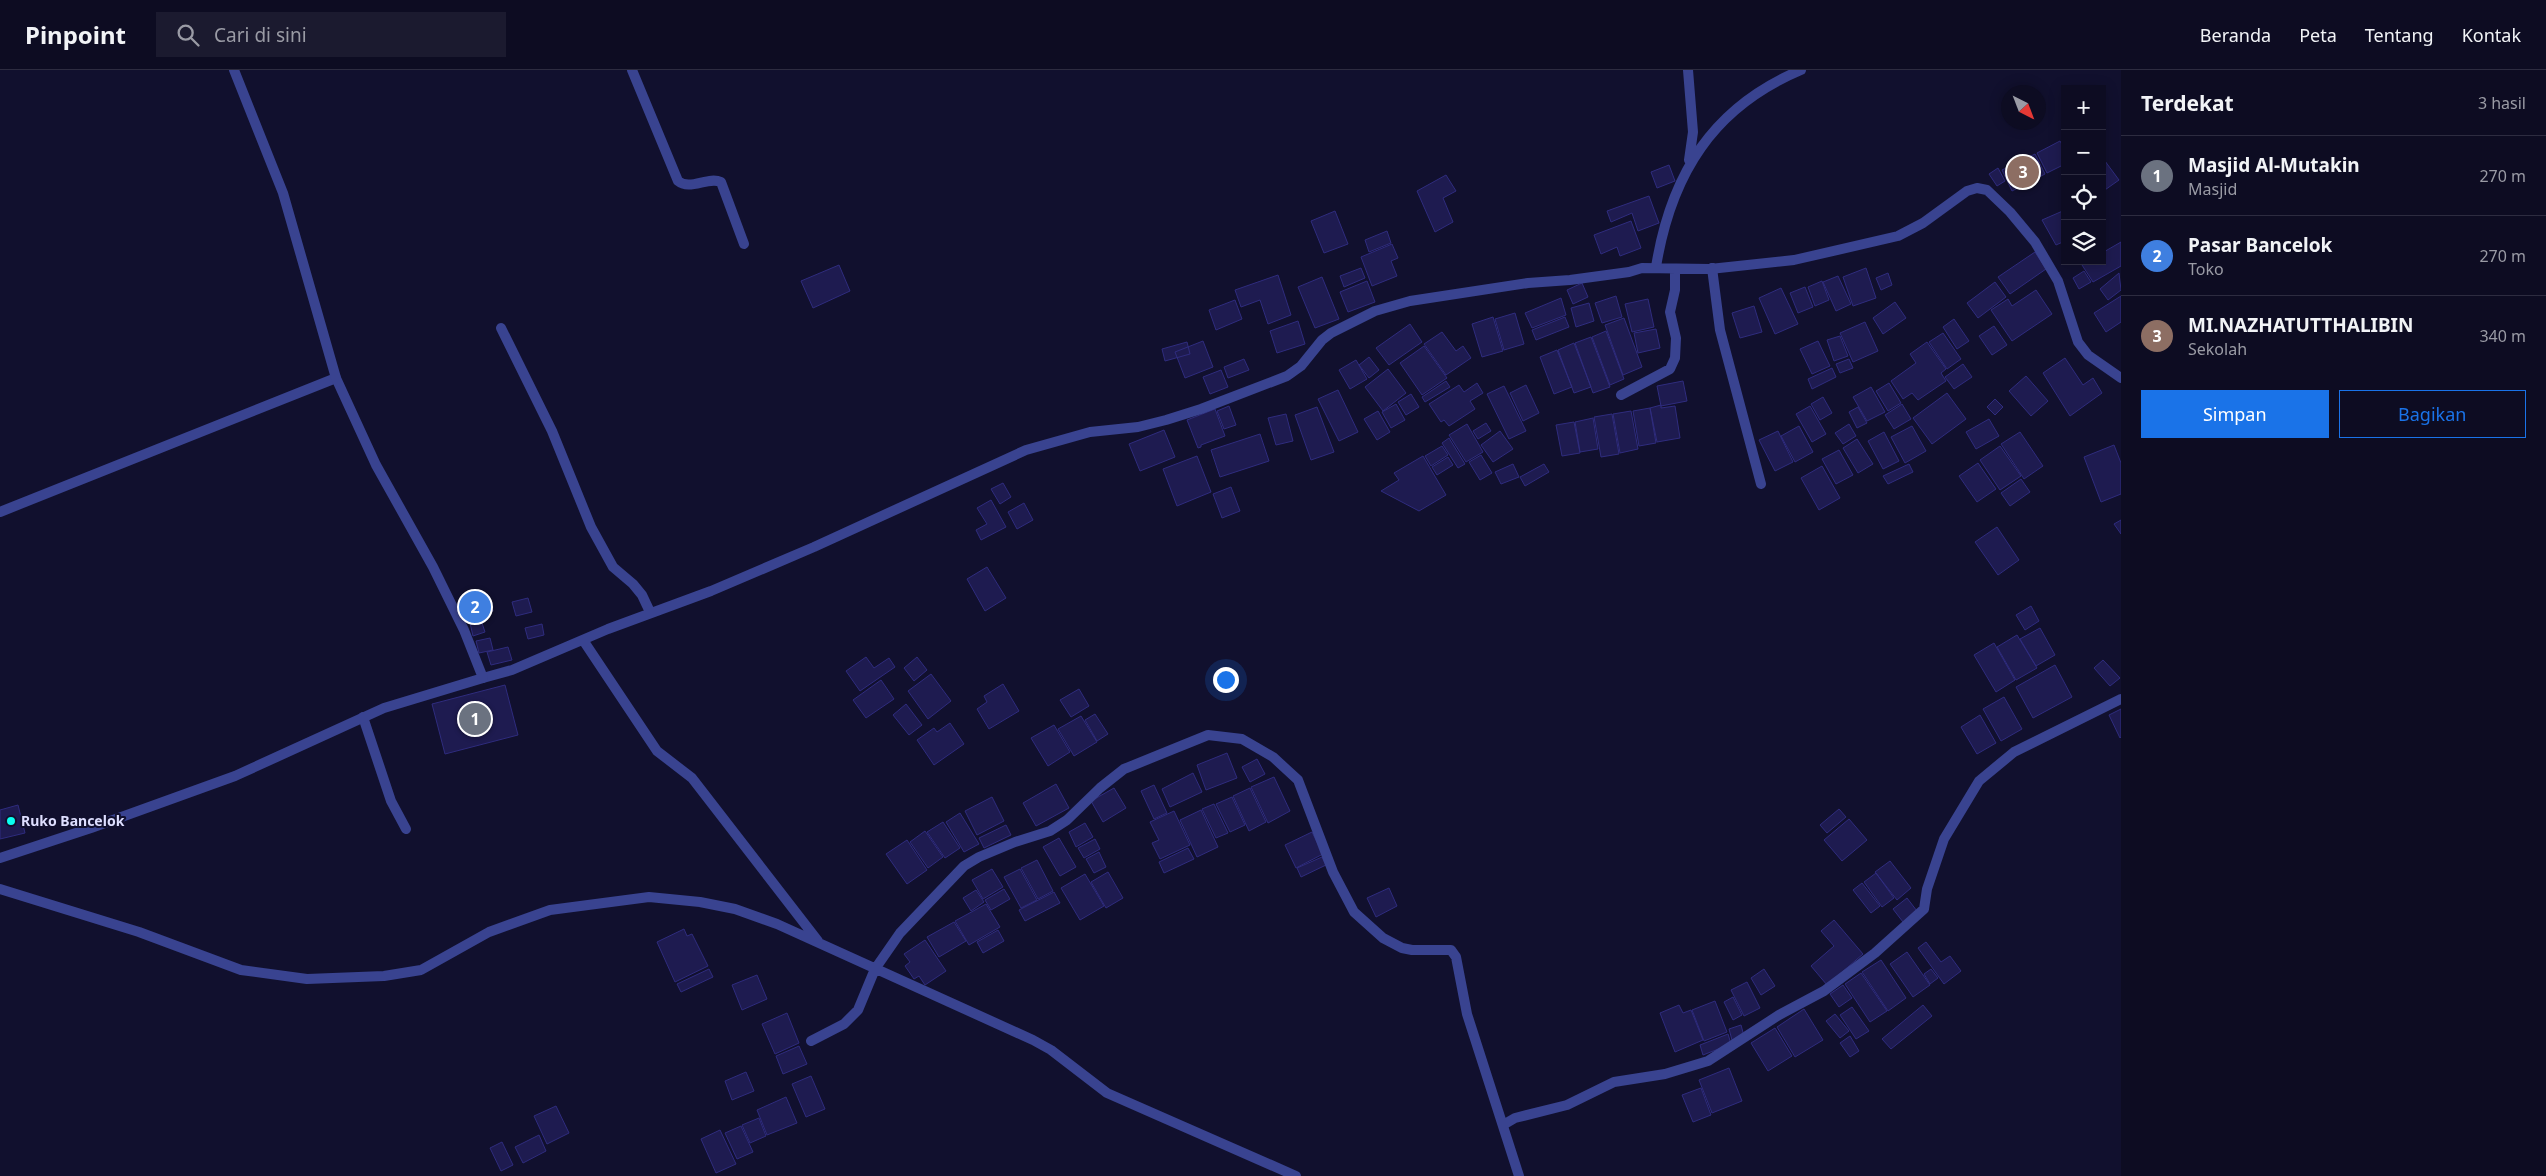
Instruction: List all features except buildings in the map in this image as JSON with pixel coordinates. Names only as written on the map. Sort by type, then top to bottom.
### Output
[{"type":"street","points":[[234,70],[283,193],[336,378],[376,464],[433,567],[464,630],[483,678]]},
{"type":"street","points":[[632,70],[678,181],[686,185],[716,180],[721,182],[744,244]]},
{"type":"street","points":[[1656,267],[1672,205],[1692,153],[1693,132],[1688,70]]},
{"type":"street","points":[[1688,164],[1724,119],[1763,88],[1801,70]]},
{"type":"street","points":[[0,858],[101,825],[235,776],[363,717],[421,695],[455,688],[512,670],[650,612],[711,590],[814,547],[1026,450],[1090,432],[1138,427],[1166,420],[1201,409],[1287,376],[1301,366],[1322,340],[1331,333],[1374,311],[1410,301],[1476,290],[1570,280],[1656,267],[1677,270],[1711,269],[1794,260],[1898,236],[1923,223],[1966,191],[1982,189],[2010,212],[2035,242],[2058,281],[2078,342],[2088,355],[2121,378]]},
{"type":"street","points":[[1711,269],[1720,330],[1761,484]]},
{"type":"street","points":[[1621,395],[1670,369],[1675,358],[1676,338],[1670,312],[1677,270]]},
{"type":"street","points":[[501,328],[552,431],[591,527],[613,567],[633,584],[642,595],[650,612]]},
{"type":"street","points":[[0,512],[336,378]]},
{"type":"street","points":[[583,640],[658,751],[692,778],[820,943]]},
{"type":"street","points":[[1503,1125],[1515,1118],[1567,1105],[1614,1082],[1665,1074],[1708,1061],[1844,977],[1887,943],[1924,909],[1927,889],[1944,839],[1979,781],[2014,752],[2121,699]]},
{"type":"street","points":[[363,717],[391,801],[406,829]]},
{"type":"street","points":[[810,1041],[844,1024],[858,1010],[874,969],[900,933],[964,866],[978,857],[1015,842],[1050,831],[1067,820],[1100,788],[1124,769],[1208,735],[1242,739],[1272,757],[1298,780],[1333,872],[1354,912],[1383,938],[1402,948],[1451,950],[1456,957],[1467,1014],[1519,1176]]},
{"type":"street","points":[[0,889],[139,932],[241,970],[307,980],[384,976],[421,970],[489,932],[550,910],[649,897],[700,902],[735,909],[820,943],[1033,1040],[1051,1050],[1106,1093],[1296,1176]]},
{"type":"place","name":"MI.NAZHATUTTHALIBIN","points":[[2023,172]]},
{"type":"place","name":"Pasar Bancelok","points":[[475,607]]},
{"type":"place","name":"Masjid Al-Mutakin","points":[[475,719]]},
{"type":"place","name":"Ruko Bancelok","points":[[11,821]]}]
